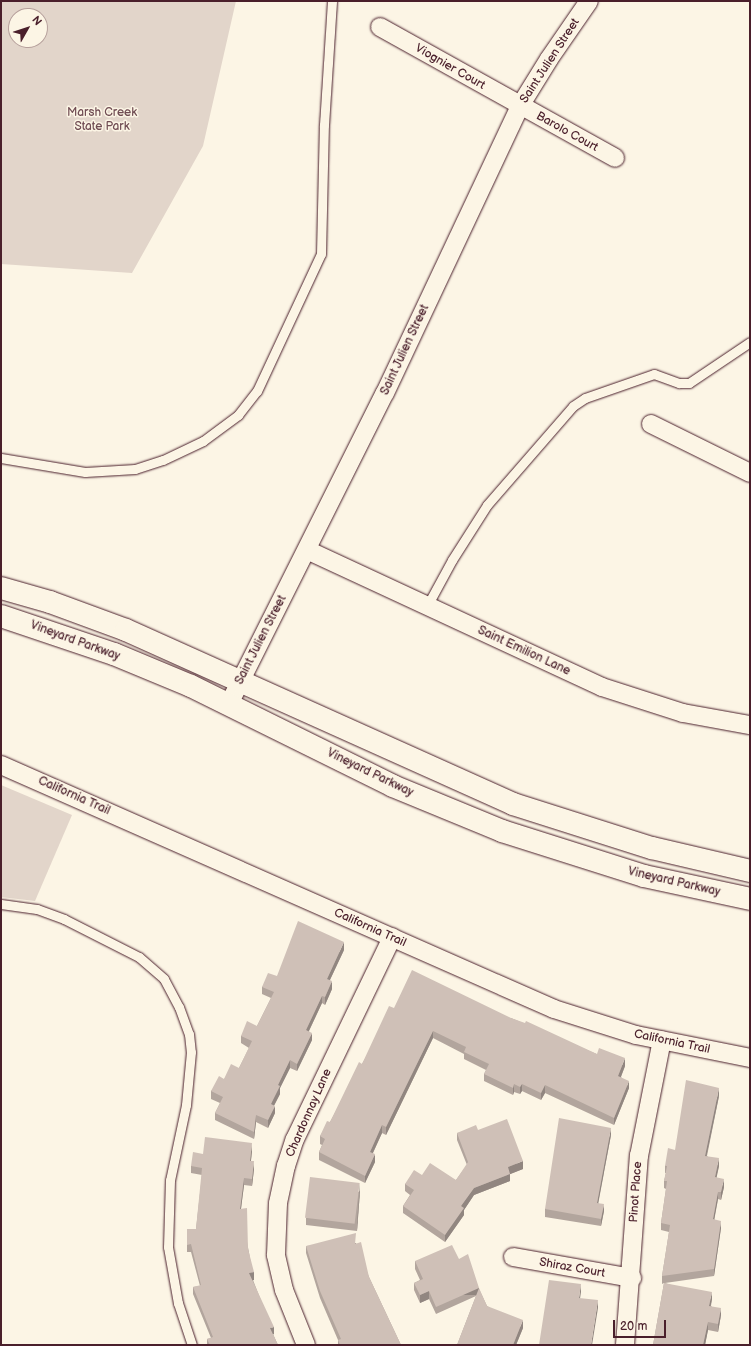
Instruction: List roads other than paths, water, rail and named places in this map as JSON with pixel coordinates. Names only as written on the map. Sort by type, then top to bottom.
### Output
[{"type":"street","name":"Saint Julien Street","points":[[229,704],[384,393],[520,106],[549,59],[589,1]]},
{"type":"street","name":"Viognier Court","points":[[380,27],[520,106]]},
{"type":"street","name":"Barolo Court","points":[[520,106],[615,158]]},
{"type":"street","points":[[651,424],[750,473]]},
{"type":"street","name":"Saint Emilion Lane","points":[[307,550],[602,687],[683,714],[750,725]]},
{"type":"street","points":[[1,588],[50,602],[126,630],[513,804],[652,848],[750,871]]},
{"type":"street","name":"Vineyard Parkway","points":[[1,616],[114,654],[229,704],[393,786],[502,831],[644,876],[750,899]]},
{"type":"street","name":"California Trail","points":[[1,765],[554,1009],[636,1035],[750,1058]]},
{"type":"street","name":"Chardonnay Lane","points":[[306,1345],[284,1290],[276,1256],[279,1195],[295,1139],[392,938]]},
{"type":"street","name":"Pinot Place","points":[[625,1345],[632,1278],[639,1156],[662,1040]]},
{"type":"street","name":"Shiraz Court","points":[[513,1257],[632,1278]]},
{"type":"lane","points":[[1,458],[85,472],[135,469],[163,460],[203,441],[238,415],[257,391],[321,254],[324,125],[332,1]]},
{"type":"lane","points":[[427,606],[452,560],[488,504],[573,406],[585,398],[654,374],[679,383],[689,383],[750,342]]},
{"type":"lane","points":[[1,904],[37,909],[64,919],[139,957],[164,979],[179,1006],[189,1034],[191,1052],[186,1105],[170,1180],[168,1247],[178,1303],[192,1345]]},
{"type":"park label","name":"Marsh Creek State Park","points":[[102,120]]}]
